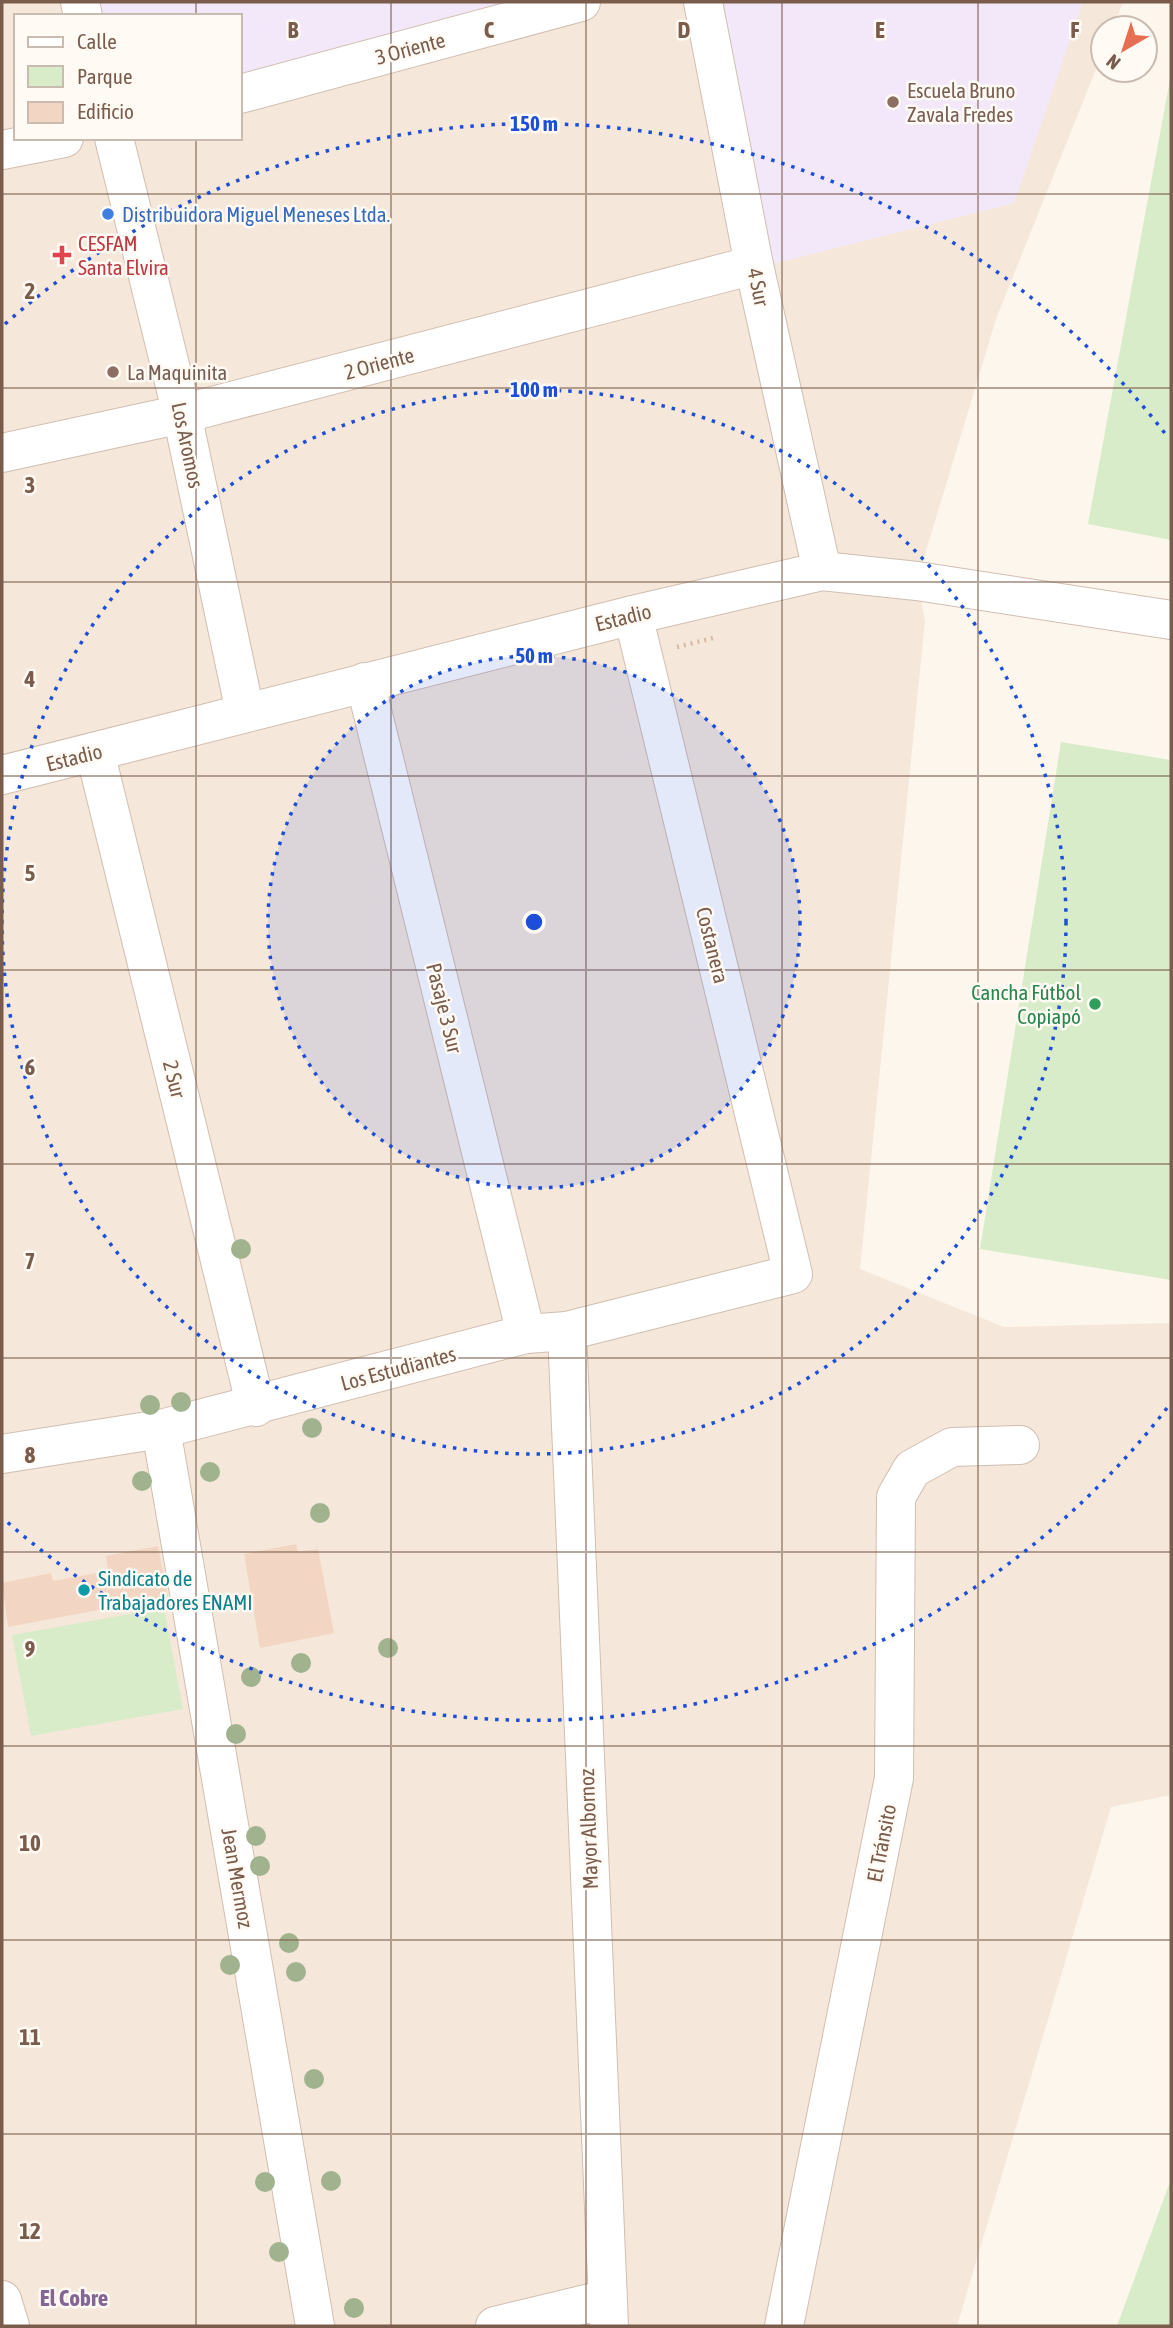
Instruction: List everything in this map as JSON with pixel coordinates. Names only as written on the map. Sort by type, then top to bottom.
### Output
[{"type":"street","name":"3 Oriente","points":[[242,93],[581,2]]},
{"type":"street","name":"4 Sur","points":[[703,2],[754,265],[821,571]]},
{"type":"street","points":[[2,150],[54,140]]},
{"type":"street","name":"Los Aromos","points":[[114,140],[182,414],[245,712]]},
{"type":"street","name":"2 Oriente","points":[[2,453],[182,414],[754,265]]},
{"type":"street","name":"Estadio","points":[[2,775],[633,615],[821,571],[917,581],[1171,621]]},
{"type":"street","name":"Costanera","points":[[633,615],[793,1274]]},
{"type":"street","name":"Pasaje 3 Sur","points":[[365,682],[526,1334]]},
{"type":"street","name":"2 Sur","points":[[95,752],[256,1407]]},
{"type":"street","name":"Los Estudiantes","points":[[2,1454],[161,1429],[256,1407],[526,1334],[567,1331],[793,1274]]},
{"type":"street","name":"Mayor Albornoz","points":[[567,1331],[608,2313]]},
{"type":"street","name":"Jean Mermoz","points":[[161,1429],[315,2326]]},
{"type":"street","name":"El Tránsito","points":[[784,2326],[894,1778],[896,1497],[912,1469],[952,1447],[1020,1445]]},
{"type":"street","points":[[2,2300],[10,2326]]},
{"type":"street","points":[[495,2326],[608,2313]]},
{"type":"path","points":[[642,656],[719,636]]},
{"type":"shaded area","points":[[2,2],[1123,2],[1118,14],[1089,14],[1090,84],[996,319],[917,581],[925,621],[860,1269],[1004,1327],[1171,1323],[1171,1795],[1111,1807],[957,2326],[2,2326]]},
{"type":"shaded area","points":[[99,2],[514,2],[242,78],[242,14],[102,14]]},
{"type":"shaded area","name":"Escuela Bruno Zavala Fredes","points":[[719,2],[1083,2],[1014,203],[768,265]]},
{"type":"green space","points":[[1171,74],[1171,540],[1088,524]]},
{"type":"green space","name":"Cancha Fútbol Copiapó","points":[[1061,742],[1171,760],[1171,1280],[980,1249]]},
{"type":"green space","points":[[164,1608],[183,1709],[31,1736],[12,1635]]},
{"type":"green space","points":[[1171,2179],[1171,2326],[1117,2326]]},
{"type":"building","points":[[296,1544],[298,1552],[318,1549],[334,1633],[260,1648],[244,1554]]},
{"type":"building","name":"Sindicato de Trabajadores ENAMI","points":[[158,1546],[168,1597],[8,1627],[2,1583],[51,1573],[53,1581],[108,1571],[106,1556]]},
{"type":"place","name":"Escuela Bruno Zavala Fredes","points":[[893,102]]},
{"type":"place","name":"Distribuidora Miguel Meneses Ltda.","points":[[108,214]]},
{"type":"place","name":"CESFAM Santa Elvira","points":[[62,255]]},
{"type":"place","name":"La Maquinita","points":[[113,372]]},
{"type":"place","name":"Cancha Fútbol Copiapó","points":[[1095,1004]]},
{"type":"place","name":"Sindicato de Trabajadores ENAMI","points":[[84,1590]]},
{"type":"district","name":"El Cobre","points":[[74,2298]]}]
